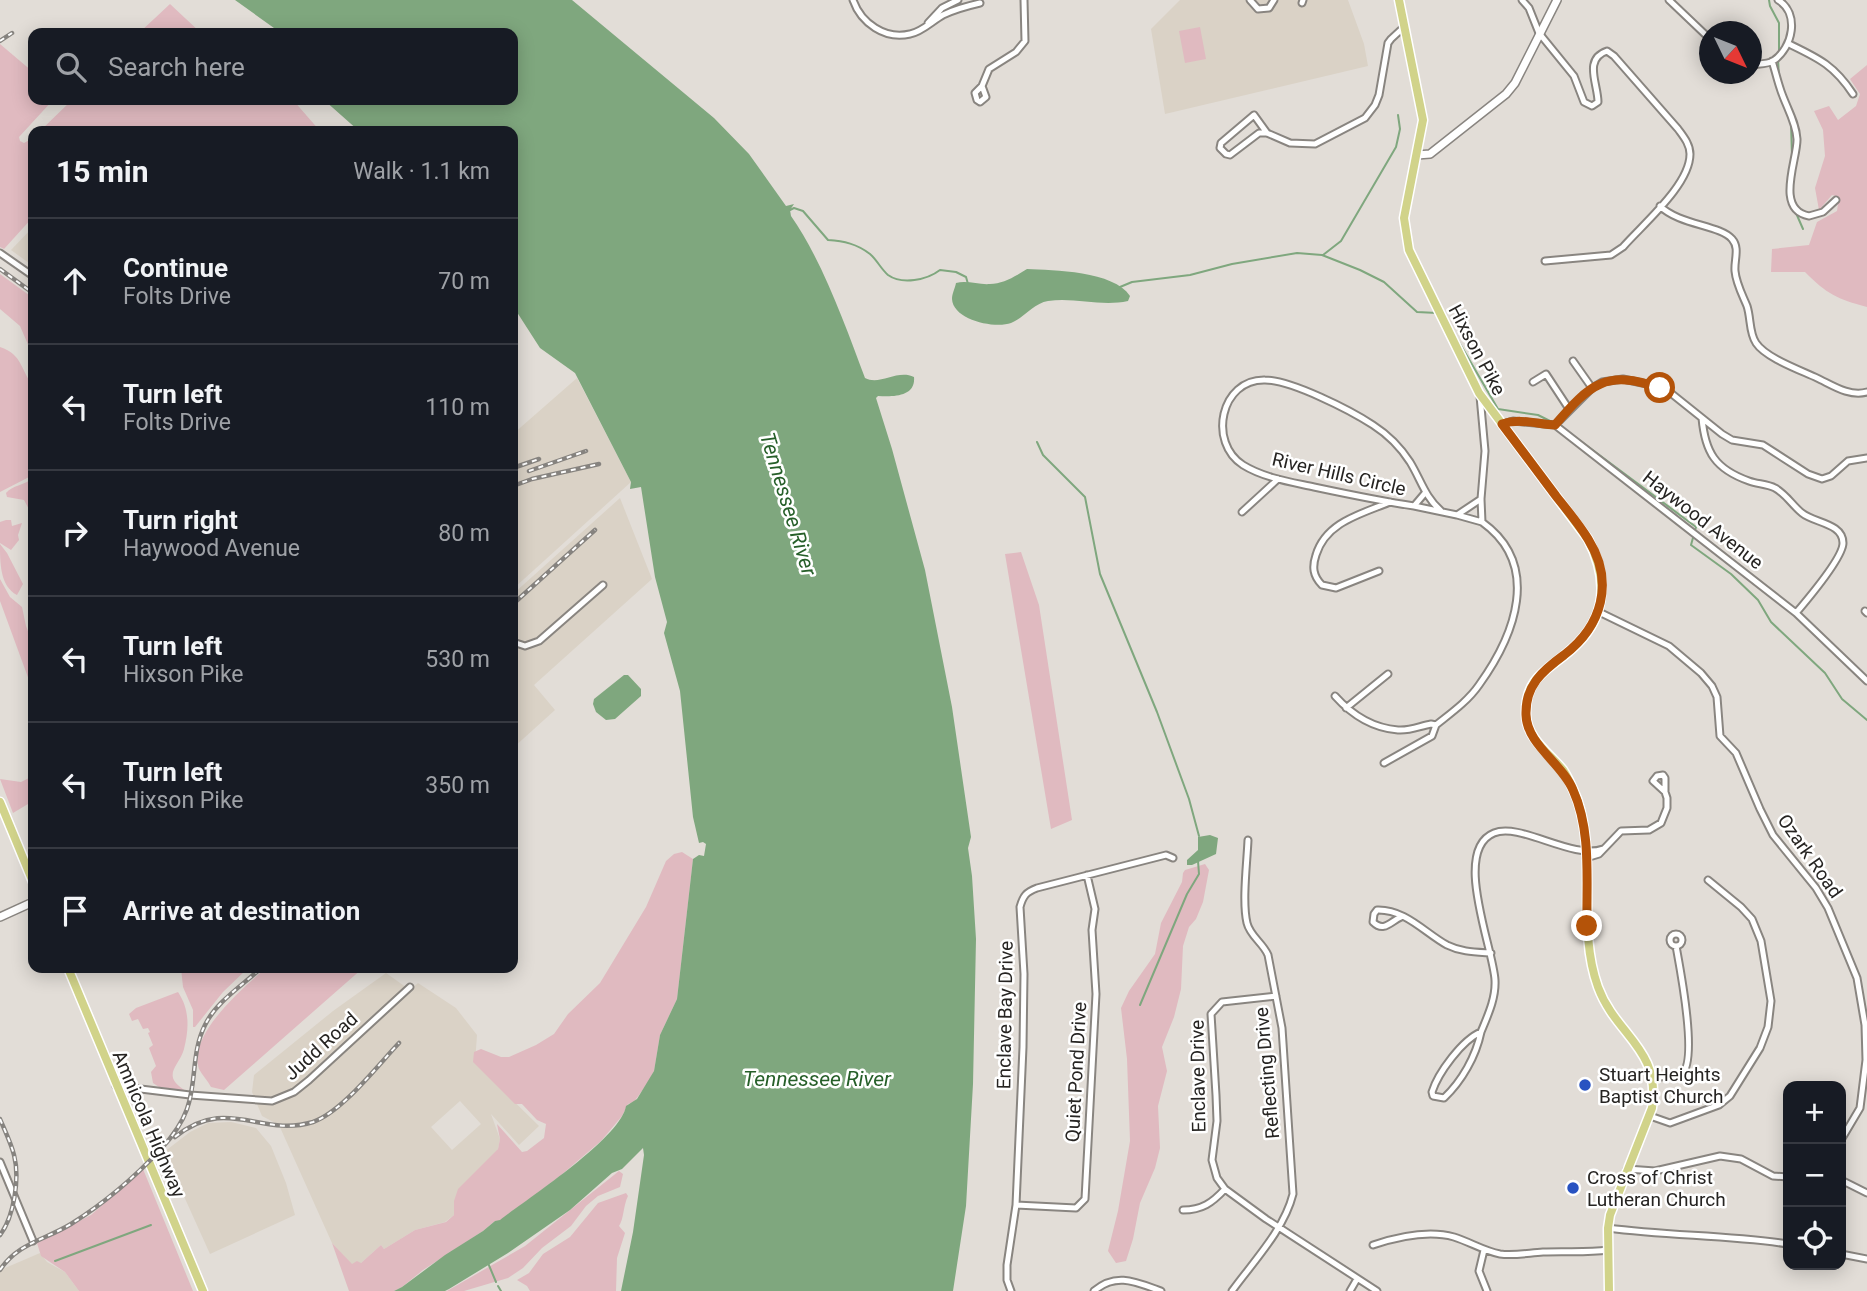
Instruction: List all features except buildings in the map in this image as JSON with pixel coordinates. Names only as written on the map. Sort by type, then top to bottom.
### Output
[{"type":"main road","name":"Hixson Pike","points":[[1399,0],[1422,110],[1417,155],[1405,206],[1409,250],[1479,393],[1588,539],[1598,557],[1602,600],[1599,612]]},
{"type":"main road","points":[[1599,612],[1575,646],[1535,681],[1528,693],[1526,710],[1530,730],[1537,743],[1562,770],[1574,791],[1582,815],[1586,854],[1587,937],[1596,979],[1612,1012],[1642,1051],[1653,1078],[1654,1093],[1650,1116],[1614,1202],[1608,1228],[1609,1291]]},
{"type":"main road","points":[[0,802],[2,814],[28,871]]},
{"type":"main road","name":"Amnicola Highway","points":[[70,973],[203,1291]]},
{"type":"street","points":[[853,0],[857,11],[867,22],[885,33],[907,35],[954,10],[980,3]]},
{"type":"street","points":[[925,27],[934,14],[958,0]]},
{"type":"street","points":[[982,86],[989,69],[1016,52],[1024,41],[1024,0]]},
{"type":"street","points":[[1250,0],[1258,9],[1269,8],[1275,0]]},
{"type":"street","points":[[1522,0],[1529,8],[1539,33],[1574,76],[1581,97],[1588,105],[1596,104],[1598,99],[1592,69],[1594,61],[1599,53],[1606,51],[1614,56],[1678,129],[1690,151],[1684,178],[1623,247],[1611,255],[1545,261]]},
{"type":"street","points":[[1417,155],[1430,154],[1506,94],[1515,83],[1557,0]]},
{"type":"street","points":[[1669,0],[1699,29]]},
{"type":"street","points":[[1762,63],[1772,61],[1789,44],[1792,22],[1790,13],[1785,4],[1778,0]]},
{"type":"street","points":[[1267,133],[1255,135],[1230,155],[1226,155],[1220,148],[1221,143],[1254,115],[1267,133],[1290,143],[1315,144],[1364,118],[1380,95],[1388,43],[1404,27]]},
{"type":"street","points":[[1789,44],[1825,61],[1842,77],[1853,94]]},
{"type":"street","points":[[1772,61],[1792,117],[1797,141],[1789,186],[1793,204],[1798,211],[1810,216],[1823,212],[1836,200]]},
{"type":"street","points":[[1660,206],[1670,215],[1732,239],[1737,251],[1734,267],[1736,278],[1748,308],[1756,343],[1781,360],[1846,392],[1867,393]]},
{"type":"street","points":[[0,253],[28,273]]},
{"type":"street","points":[[1573,361],[1592,388]]},
{"type":"street","points":[[1533,382],[1546,374],[1569,409]]},
{"type":"street","name":"River Hills Circle","points":[[1441,511],[1424,493],[1410,463],[1375,426],[1288,384],[1264,379],[1242,387],[1227,404],[1222,419],[1222,436],[1236,460],[1245,467],[1278,479],[1390,502],[1457,514],[1482,522]]},
{"type":"street","points":[[1502,424],[1525,421],[1555,425],[1592,388],[1614,379],[1623,379],[1647,383],[1672,394],[1732,440],[1763,445],[1808,474],[1822,479],[1849,461],[1867,458]]},
{"type":"street","points":[[1384,763],[1432,736],[1436,725],[1467,699],[1479,685],[1510,631],[1515,613],[1517,576],[1512,559],[1501,537],[1482,522],[1485,452],[1479,393]]},
{"type":"street","points":[[1702,418],[1704,442],[1712,456],[1725,468],[1740,477],[1774,487],[1803,514],[1836,530],[1842,537],[1843,546],[1831,568],[1796,614]]},
{"type":"street","name":"Haywood Avenue","points":[[1555,425],[1796,614],[1867,681]]},
{"type":"street","points":[[1242,512],[1278,479]]},
{"type":"street","name":"River Hills Circle","points":[[1414,506],[1424,493]]},
{"type":"street","points":[[1457,514],[1481,499]]},
{"type":"street","points":[[1378,571],[1336,588],[1322,585],[1314,574],[1313,567],[1318,548],[1332,528],[1390,502]]},
{"type":"street","points":[[518,644],[525,646],[538,641],[603,585]]},
{"type":"street","name":"Ozark Road","points":[[1599,612],[1669,646],[1685,657],[1712,686],[1717,697],[1720,736],[1736,753],[1773,835],[1816,888],[1828,908],[1857,978],[1865,1025],[1867,1060],[1860,1108],[1846,1132]]},
{"type":"street","points":[[1346,708],[1388,674]]},
{"type":"street","points":[[1335,696],[1346,708],[1369,723],[1398,730],[1436,725]]},
{"type":"street","points":[[1481,1032],[1458,1052],[1442,1072],[1435,1083],[1433,1096],[1444,1098],[1465,1072],[1481,1032],[1491,1006],[1495,982],[1479,906],[1476,876],[1477,852],[1487,836],[1503,829],[1586,854],[1603,849],[1621,831],[1649,830],[1661,823],[1667,808],[1665,792]]},
{"type":"street","name":"Reflecting Drive","points":[[1232,1291],[1278,1227],[1290,1204],[1293,1186],[1282,1028],[1268,955],[1247,923],[1248,840]]},
{"type":"street","name":"Enclave Bay Drive","points":[[1011,1291],[1007,1280],[1007,1265],[1016,1205],[1024,974],[1020,907],[1028,892],[1167,855],[1173,858]]},
{"type":"street","name":"Quiet Pond Drive","points":[[1016,1205],[1076,1208],[1085,1199],[1096,994],[1092,942],[1095,909],[1087,875]]},
{"type":"street","points":[[1650,1116],[1670,1123],[1719,1105],[1730,1096],[1743,1076],[1760,1048],[1768,1027],[1772,1001],[1761,941],[1752,919],[1708,880]]},
{"type":"street","points":[[0,917],[28,904]]},
{"type":"street","points":[[1401,917],[1381,927],[1373,922],[1374,914],[1381,910],[1401,917],[1416,923],[1456,948],[1491,953]]},
{"type":"street","points":[[1653,1078],[1682,1073],[1689,1064],[1686,999],[1676,946]]},
{"type":"street","points":[[1857,978],[1867,975]]},
{"type":"street","name":"Judd Road","points":[[116,1086],[272,1101],[294,1092],[309,1080],[410,987]]},
{"type":"street","name":"Enclave Drive","points":[[1225,1189],[1217,1178],[1212,1160],[1217,1108],[1211,1014],[1222,1002],[1276,996]]},
{"type":"street","points":[[1860,1108],[1867,1112]]},
{"type":"street","points":[[1627,1169],[1655,1171],[1720,1156],[1741,1159],[1773,1176],[1783,1177]]},
{"type":"street","points":[[0,1162],[33,1241]]},
{"type":"street","points":[[1846,1182],[1867,1193]]},
{"type":"street","points":[[1183,1210],[1207,1206],[1225,1189],[1377,1291]]},
{"type":"street","points":[[1608,1228],[1688,1236],[1753,1238],[1783,1243]]},
{"type":"street","points":[[1374,1245],[1409,1237],[1441,1235],[1460,1239],[1485,1250],[1511,1255],[1608,1250]]},
{"type":"street","points":[[1485,1250],[1479,1271],[1487,1291]]},
{"type":"street","points":[[1846,1255],[1867,1259]]},
{"type":"street","points":[[1094,1291],[1105,1283],[1121,1279],[1132,1280],[1161,1291]]},
{"type":"street","points":[[1350,1291],[1357,1279]]},
{"type":"shaded area","points":[[1180,0],[1348,0],[1364,44],[1368,66],[1165,114],[1151,29]]},
{"type":"shaded area","points":[[170,4],[196,28],[144,28]]},
{"type":"shaded area","points":[[1200,27],[1206,59],[1185,63],[1179,31]]},
{"type":"shaded area","points":[[0,44],[28,68],[28,105],[48,105],[19,137],[24,143],[28,141],[28,223],[4,249],[0,247]]},
{"type":"shaded area","points":[[1867,65],[1867,307],[1833,295],[1805,272],[1771,272],[1772,249],[1809,245],[1817,222],[1837,211],[1839,197],[1832,195],[1819,210],[1815,188],[1825,156],[1823,130],[1814,111],[1829,106],[1838,120],[1856,106],[1860,94],[1850,79]]},
{"type":"shaded area","points":[[67,105],[297,105],[316,126],[45,126]]},
{"type":"shaded area","points":[[28,232],[28,262],[11,250]]},
{"type":"shaded area","points":[[0,274],[28,294],[28,344],[20,326],[0,309]]},
{"type":"shaded area","points":[[0,347],[17,358],[28,378],[28,478],[0,492]]},
{"type":"shaded area","points":[[577,378],[631,482],[518,584],[518,430]]},
{"type":"shaded area","points":[[28,481],[28,508],[24,500],[7,497],[6,493]]},
{"type":"shaded area","points":[[620,498],[652,579],[534,685],[555,710],[518,743],[518,590]]},
{"type":"shaded area","points":[[11,520],[12,526],[22,523],[19,540],[11,550],[0,543],[0,522]]},
{"type":"shaded area","points":[[0,544],[23,584],[17,595],[4,580]]},
{"type":"shaded area","points":[[1021,552],[1039,605],[1072,820],[1051,829],[1005,554]]},
{"type":"shaded area","points":[[0,579],[10,597],[22,607],[28,631],[28,677],[0,601]]},
{"type":"shaded area","points":[[28,778],[28,804],[13,813],[0,779],[21,782]]},
{"type":"shaded area","points":[[682,852],[693,859],[677,999],[660,1035],[654,1071],[634,1102],[628,1104],[622,1116],[601,1141],[560,1176],[500,1221],[495,1221],[402,1287],[394,1291],[349,1291],[332,1243],[352,1264],[357,1261],[361,1263],[381,1245],[384,1249],[415,1230],[446,1222],[454,1215],[454,1201],[458,1189],[498,1149],[500,1139],[497,1124],[522,1152],[544,1138],[546,1124],[537,1120],[522,1104],[515,1104],[473,1062],[474,1052],[481,1049],[501,1057],[509,1057],[554,1034],[568,1014],[600,983],[646,907],[666,861],[674,854]]},
{"type":"shaded area","points":[[1205,864],[1209,870],[1203,902],[1196,919],[1189,927],[1183,946],[1181,989],[1162,1047],[1167,1071],[1158,1106],[1160,1148],[1155,1168],[1140,1203],[1126,1261],[1116,1263],[1108,1251],[1130,1141],[1127,1059],[1121,1008],[1129,991],[1155,954],[1161,923],[1182,882],[1183,873]]},
{"type":"shaded area","points":[[182,973],[243,973],[223,992],[195,1027],[193,1010],[183,987]]},
{"type":"shaded area","points":[[260,973],[357,973],[224,1090],[211,1087],[199,1069],[197,1056],[201,1042],[219,1013]]},
{"type":"shaded area","points":[[386,973],[410,990],[418,983],[456,1008],[477,1035],[475,1063],[539,1126],[519,1145],[491,1114],[500,1139],[498,1149],[454,1215],[445,1222],[415,1230],[384,1249],[381,1245],[361,1263],[352,1265],[332,1243],[279,1125],[262,1116],[252,1092],[254,1075],[333,1011]],"holes":[[[460,1101],[481,1124],[452,1150],[431,1127]]]},
{"type":"shaded area","points":[[178,992],[185,1006],[187,1034],[173,1075],[178,1085],[186,1091],[159,1087],[153,1083],[151,1072],[156,1066],[149,1048],[153,1045],[148,1033],[150,1032],[148,1028],[143,1029],[138,1019],[132,1021],[129,1014],[136,1008]]},
{"type":"shaded area","points":[[231,1122],[256,1128],[271,1146],[295,1215],[210,1254],[164,1152],[190,1132],[208,1123]]},
{"type":"shaded area","points":[[143,1169],[193,1291],[79,1291],[65,1272],[41,1256],[37,1243],[91,1215]]},
{"type":"shaded area","points":[[619,1171],[623,1174],[620,1187],[598,1196],[586,1206],[571,1226],[542,1248],[523,1268],[508,1278],[464,1291],[447,1291],[525,1246]]},
{"type":"shaded area","points":[[626,1193],[628,1196],[619,1226],[625,1233],[617,1258],[616,1291],[530,1291],[517,1280],[529,1273],[543,1254],[570,1237],[598,1203]]},
{"type":"shaded area","points":[[40,1253],[47,1262],[65,1272],[79,1291],[0,1291],[0,1265],[5,1268]]},
{"type":"water","name":"Tennessee River","points":[[235,0],[572,0],[714,118],[749,154],[786,206],[794,204],[790,210],[791,216],[823,273],[865,378],[877,380],[901,375],[914,377],[914,384],[907,392],[876,398],[925,570],[952,707],[971,837],[968,848],[976,939],[973,1084],[966,1206],[953,1291],[621,1291],[633,1232],[643,1148],[622,1169],[612,1173],[570,1210],[508,1253],[449,1289],[394,1291],[500,1220],[571,1167],[608,1134],[626,1106],[637,1099],[654,1071],[660,1035],[677,999],[693,859],[699,855],[704,856],[706,844],[699,843],[693,817],[680,691],[664,633],[667,622],[655,577],[641,487],[630,489],[631,482],[575,373],[540,348],[518,314],[518,126],[353,126],[330,105],[518,105],[518,28],[274,28]]},
{"type":"water","points":[[1027,269],[1067,271],[1097,277],[1111,281],[1130,296],[1128,301],[1118,303],[1048,301],[1016,321],[1004,325],[976,321],[959,312],[954,306],[952,297],[956,283],[995,284]]},
{"type":"water","points":[[624,675],[628,675],[641,689],[641,696],[615,719],[606,720],[596,712],[594,699]]},
{"type":"water","points":[[1210,835],[1218,838],[1216,854],[1187,865],[1187,860],[1198,850],[1198,837]]},
{"type":"waterway","points":[[1769,0],[1779,23],[1779,53]]},
{"type":"waterway","points":[[1778,59],[1779,78]]},
{"type":"waterway","points":[[1323,255],[1341,241],[1396,147],[1400,129],[1398,115]]},
{"type":"waterway","points":[[1791,123],[1792,156]]},
{"type":"waterway","points":[[790,210],[794,208],[803,211],[828,240],[850,244],[865,251],[894,278],[914,280],[940,270],[956,272],[966,277],[968,284]]},
{"type":"waterway","points":[[1796,213],[1803,229]]},
{"type":"waterway","points":[[1120,287],[1132,282],[1190,275],[1232,264],[1297,253],[1322,255],[1384,282],[1417,312],[1437,313]]},
{"type":"waterway","points":[[1456,337],[1498,409],[1538,415],[1554,423]]},
{"type":"waterway","points":[[1559,425],[1696,527],[1691,545],[1731,574],[1758,600],[1771,622],[1825,673],[1842,699],[1867,720]]},
{"type":"waterway","points":[[1037,442],[1043,455],[1085,497],[1100,574],[1157,712],[1189,799],[1199,836]]},
{"type":"waterway","points":[[1140,1005],[1187,894],[1199,874],[1198,861]]},
{"type":"waterway","points":[[55,1261],[151,1225]]},
{"type":"waterway","points":[[488,1263],[496,1282]]},
{"type":"waterway","points":[[498,1286],[501,1291]]},
{"type":"railway","points":[[0,41],[12,33]]},
{"type":"railway","points":[[0,269],[28,289]]},
{"type":"railway","points":[[529,471],[586,451]]},
{"type":"railway","points":[[518,466],[539,459]]},
{"type":"railway","points":[[518,484],[599,464]]},
{"type":"railway","points":[[518,599],[595,530]]},
{"type":"railway","points":[[0,1270],[24,1248],[71,1224],[107,1199],[165,1144],[187,1109],[198,1046],[205,1025],[223,1001],[255,973]]},
{"type":"railway","points":[[175,1137],[194,1125],[211,1119],[228,1118],[294,1126],[313,1122],[336,1109],[399,1043]]},
{"type":"railway","points":[[0,1119],[16,1164],[12,1208],[0,1235]]},
{"type":"place","name":"Stuart Heights Baptist Church","points":[[1585,1085]]},
{"type":"place","name":"Cross of Christ Lutheran Church","points":[[1573,1188]]},
{"type":"route","points":[[1587,926],[1585,834],[1579,804],[1569,780],[1537,743],[1526,719],[1526,710],[1528,693],[1535,681],[1575,646],[1599,612],[1602,600],[1600,566],[1588,539],[1502,424],[1525,421],[1555,425],[1592,388],[1614,379],[1633,380],[1660,388]]}]
